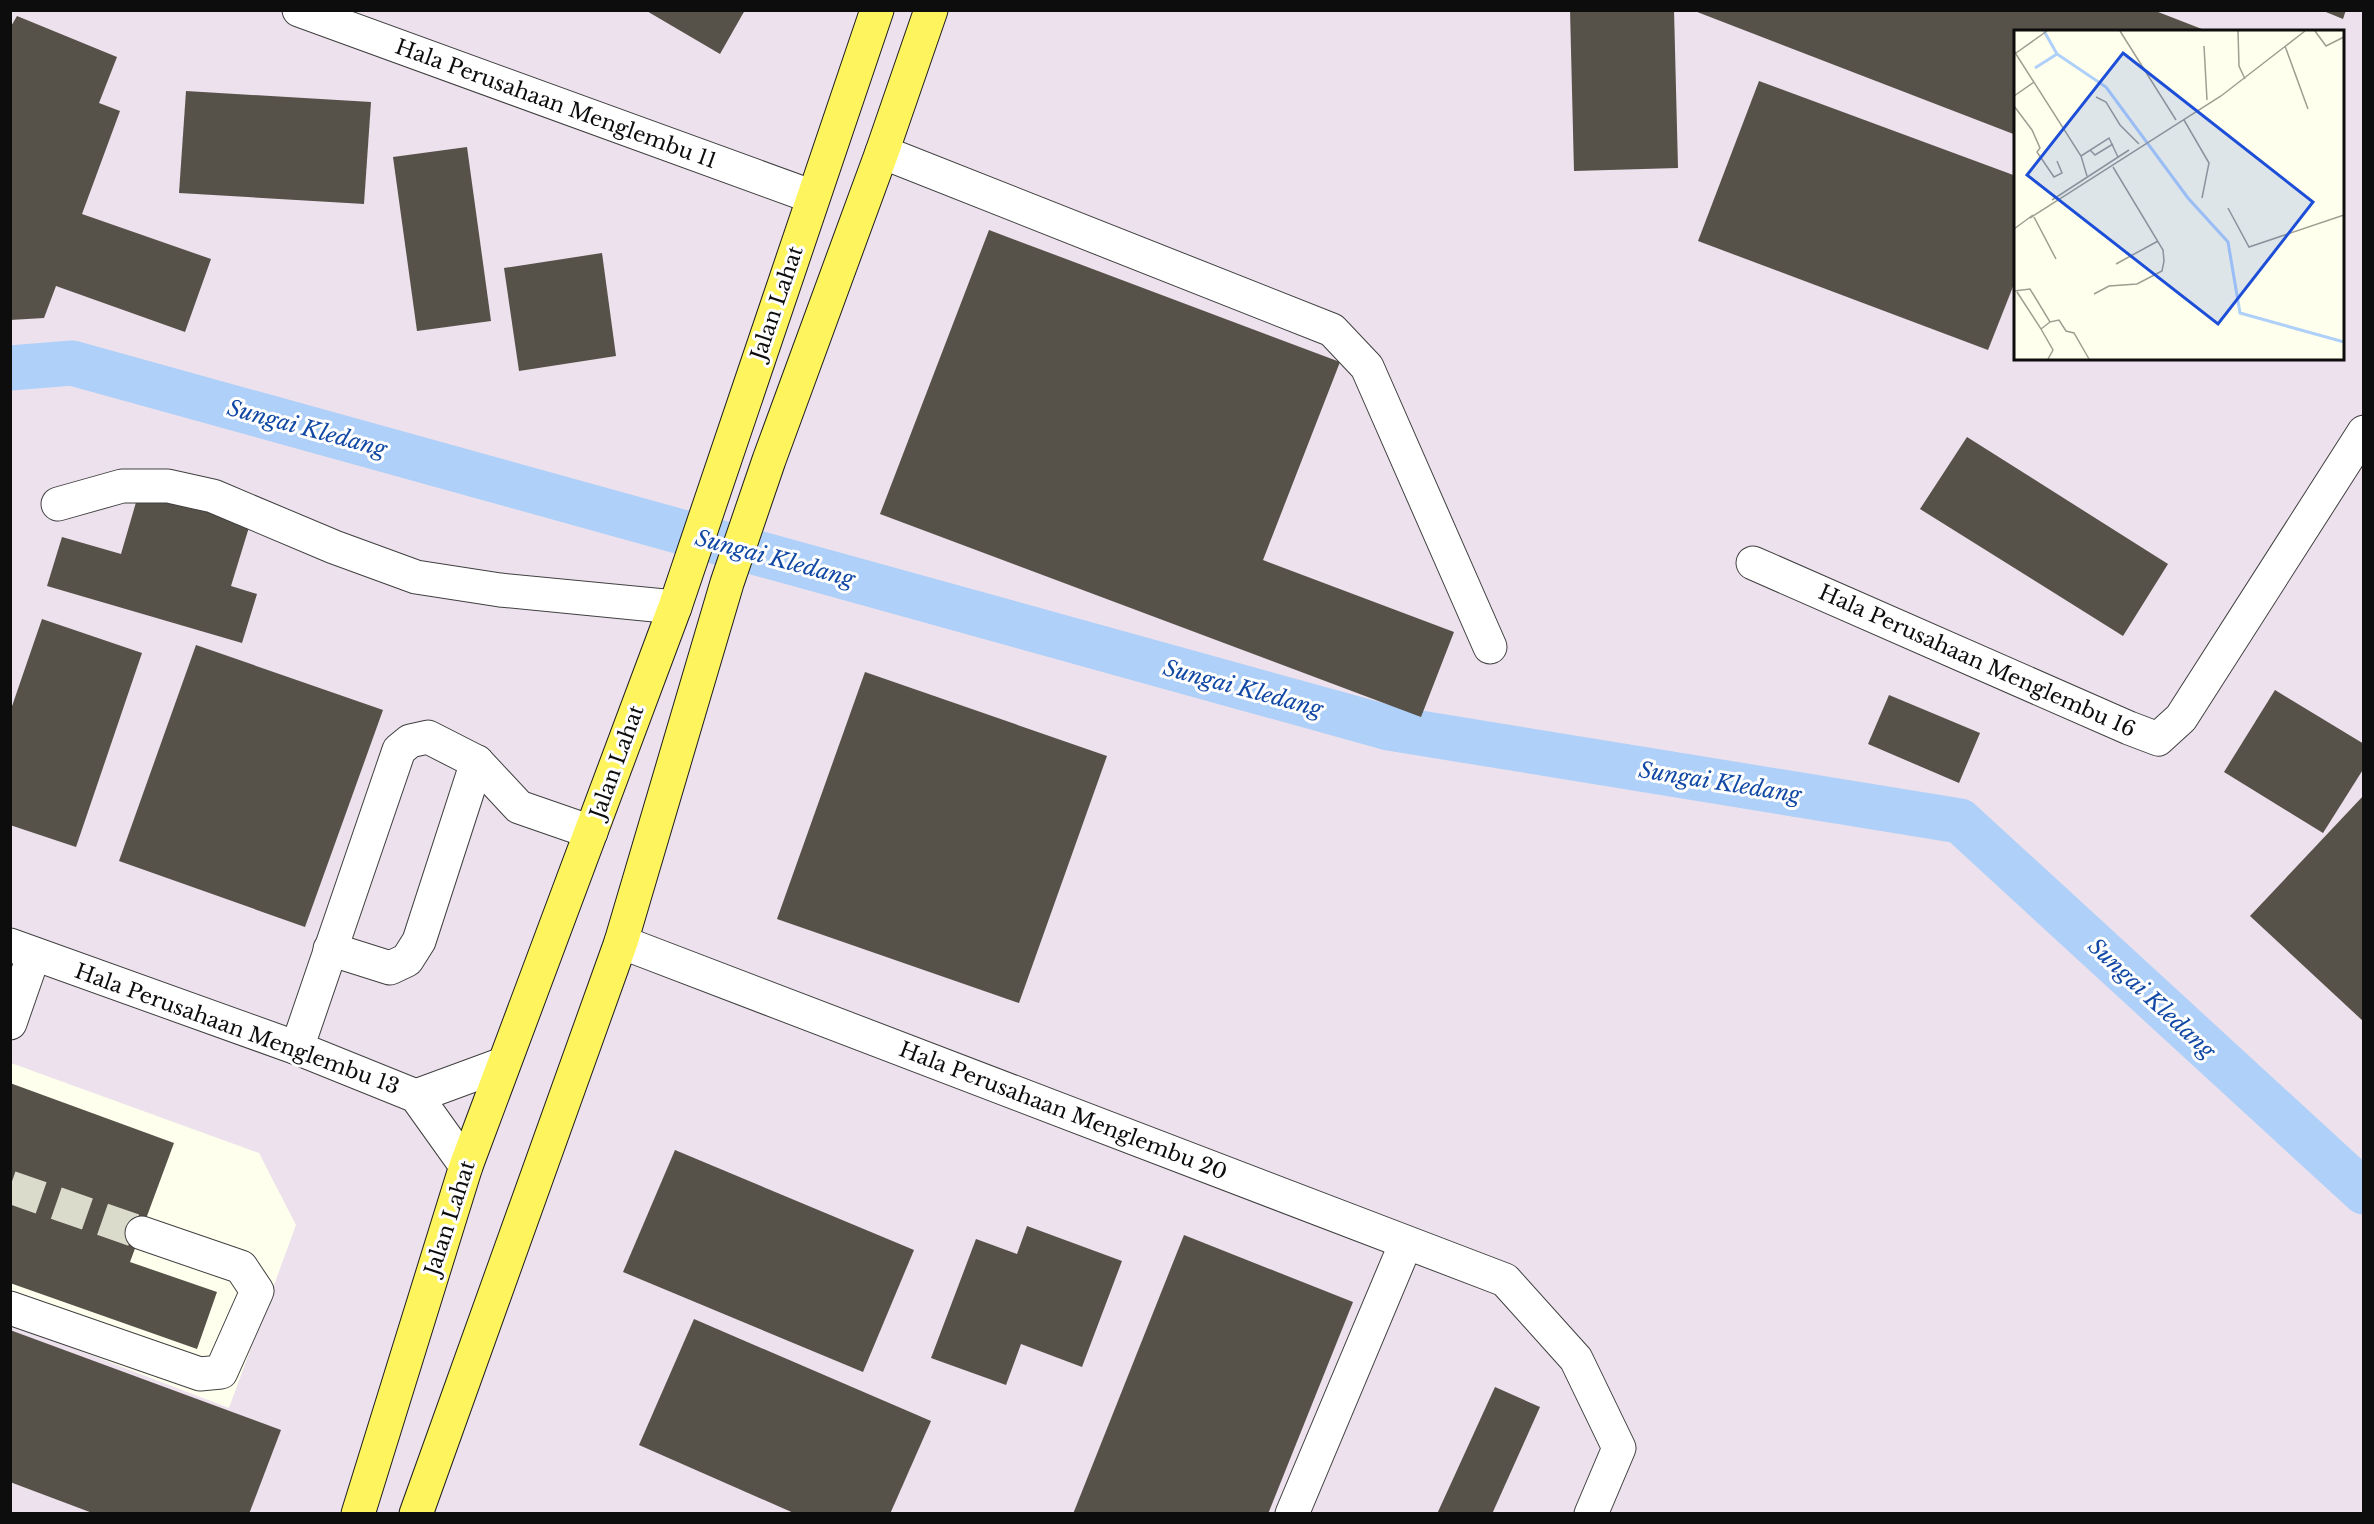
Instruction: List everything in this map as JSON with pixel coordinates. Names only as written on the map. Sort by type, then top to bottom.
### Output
[{"type":"main road","name":"Jalan Lahat","points":[[358,1514],[466,1166],[675,607],[877,10]]},
{"type":"main road","points":[[416,1514],[621,942],[727,583],[931,10]]},
{"type":"street","name":"Hala Perusahaan Menglembu 11","points":[[298,10],[813,197]]},
{"type":"street","points":[[882,152],[1332,330],[1367,368],[1490,647]]},
{"type":"street","name":"Hala Perusahaan Menglembu 16","points":[[1754,563],[2129,728],[2158,738],[2181,718],[2364,432]]},
{"type":"street","points":[[58,504],[122,486],[168,486],[213,496],[334,547],[416,577],[500,590],[675,607]]},
{"type":"street","points":[[297,1047],[399,750],[410,741],[428,737],[477,762],[519,807],[591,832]]},
{"type":"street","points":[[330,949],[390,968],[407,960],[419,942],[477,762]]},
{"type":"street","name":"Hala Perusahaan Menglembu 20","points":[[621,942],[1505,1280],[1576,1359],[1619,1448],[1591,1514]]},
{"type":"street","points":[[10,1023],[22,950]]},
{"type":"street","name":"Hala Perusahaan Menglembu 13","points":[[22,950],[297,1047],[416,1096],[466,1166]]},
{"type":"street","points":[[416,1096],[503,1064]]},
{"type":"street","points":[[10,1308],[200,1374],[221,1372],[257,1291],[241,1267],[142,1233]]},
{"type":"street","points":[[1292,1514],[1406,1243]]},
{"type":"shaded area","points":[[11,11],[2363,11],[2363,1513],[11,1513],[10,1324],[229,1408],[296,1225],[259,1153],[11,1063]]},
{"type":"building","points":[[645,10],[745,10],[720,54]]},
{"type":"building","points":[[1570,10],[1674,10],[1678,168],[1574,171]]},
{"type":"building","points":[[1692,10],[2153,10],[2204,30],[2014,30],[2014,134]]},
{"type":"building","points":[[2321,10],[2346,10],[2343,19]]},
{"type":"building","points":[[17,16],[117,57],[99,103],[120,111],[82,214],[211,259],[185,332],[56,286],[44,318],[10,320],[10,28]]},
{"type":"building","points":[[1759,81],[2014,175],[2014,284],[1988,350],[1698,241]]},
{"type":"building","points":[[186,91],[371,102],[364,204],[179,193]]},
{"type":"building","points":[[467,147],[491,321],[417,331],[393,157]]},
{"type":"building","points":[[989,230],[1340,362],[1263,560],[1454,632],[1421,717],[880,514]]},
{"type":"building","points":[[602,253],[616,356],[519,371],[504,268]]},
{"type":"building","points":[[1967,437],[2168,564],[2123,636],[1920,509]]},
{"type":"building","points":[[139,492],[250,524],[231,586],[257,594],[242,643],[47,586],[62,537],[121,554]]},
{"type":"building","points":[[42,619],[142,653],[76,847],[10,825],[10,712]]},
{"type":"building","points":[[196,645],[383,710],[305,927],[119,861]]},
{"type":"building","points":[[865,672],[1107,756],[1019,1003],[777,919]]},
{"type":"building","points":[[2275,690],[2364,744],[2364,768],[2323,833],[2224,772]]},
{"type":"building","points":[[1889,695],[1980,733],[1959,783],[1868,744]]},
{"type":"building","points":[[2364,795],[2364,1022],[2250,916]]},
{"type":"building","points":[[10,1083],[174,1143],[130,1262],[217,1292],[197,1349],[10,1283]]},
{"type":"building","points":[[675,1150],[914,1250],[863,1372],[623,1272]]},
{"type":"building","points":[[1027,1226],[1122,1261],[1082,1367],[1021,1344],[1006,1385],[931,1358],[976,1239],[1017,1254]]},
{"type":"building","points":[[1184,1235],[1353,1302],[1268,1514],[1073,1514]]},
{"type":"building","points":[[694,1319],[931,1421],[890,1514],[796,1514],[639,1445]]},
{"type":"building","points":[[10,1330],[281,1430],[249,1514],[95,1514],[10,1482]]},
{"type":"building","points":[[1495,1387],[1540,1407],[1492,1514],[1437,1514]]},
{"type":"waterway","name":"Sungai Kledang","points":[[10,368],[72,363],[1389,728],[1960,821],[2364,1192]]},
{"type":"tunnel","points":[[10,1187],[142,1233]]}]
